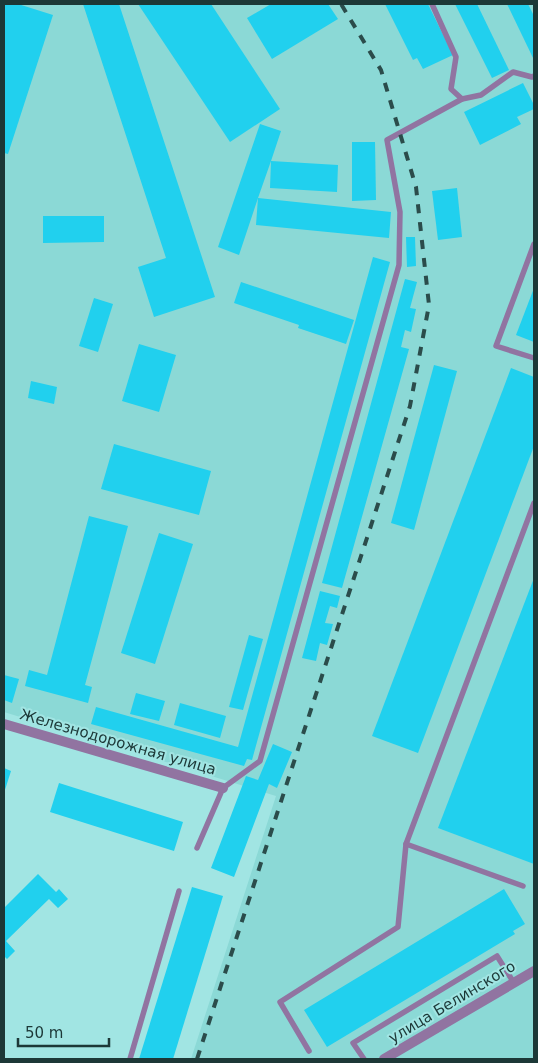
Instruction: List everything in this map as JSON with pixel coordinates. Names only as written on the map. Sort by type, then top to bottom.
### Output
[{"type":"street","name":"Железнодорожная улица","points":[[4,724],[223,788]]},
{"type":"street","name":"улица Белинского","points":[[384,1059],[534,971]]},
{"type":"lane","points":[[432,4],[456,57],[451,89],[462,99]]},
{"type":"lane","points":[[197,848],[223,788],[260,761],[399,265],[400,212],[387,140],[462,99],[481,95],[513,72],[534,76]]},
{"type":"lane","points":[[534,244],[496,346],[534,358]]},
{"type":"lane","points":[[308,1051],[280,1002],[398,927],[406,844],[534,503]]},
{"type":"lane","points":[[406,844],[522,886]]},
{"type":"lane","points":[[130,1059],[179,891]]},
{"type":"lane","points":[[364,1059],[353,1043],[498,956],[514,983]]},
{"type":"shaded area","points":[[4,4],[534,4],[534,1059],[191,1059],[276,796],[4,712]]},
{"type":"building","points":[[4,4],[18,4],[53,15],[8,154],[4,153]]},
{"type":"building","points":[[83,4],[119,4],[215,297],[154,317],[138,267],[166,258]]},
{"type":"building","points":[[138,4],[211,4],[280,109],[230,142]]},
{"type":"building","points":[[271,4],[328,4],[338,19],[272,59],[247,18]]},
{"type":"building","points":[[385,4],[428,4],[453,55],[423,69],[417,58],[413,60]]},
{"type":"building","points":[[455,4],[477,4],[509,70],[492,78]]},
{"type":"building","points":[[507,4],[528,4],[534,16],[534,60]]},
{"type":"building","points":[[523,83],[534,105],[534,109],[517,117],[521,124],[480,145],[464,112]]},
{"type":"building","points":[[260,124],[281,131],[239,255],[218,247]]},
{"type":"building","points":[[352,142],[375,142],[376,200],[352,201]]},
{"type":"building","points":[[271,161],[338,165],[337,192],[270,188]]},
{"type":"building","points":[[457,188],[462,237],[438,240],[432,191]]},
{"type":"building","points":[[258,198],[391,212],[389,238],[256,225]]},
{"type":"building","points":[[43,216],[104,216],[104,242],[43,243]]},
{"type":"building","points":[[406,237],[415,237],[416,266],[407,267]]},
{"type":"building","points":[[373,257],[390,262],[252,760],[247,759],[244,766],[91,724],[96,707],[238,747]]},
{"type":"building","points":[[405,279],[417,282],[410,308],[416,309],[411,332],[405,330],[401,347],[409,349],[342,588],[322,583]]},
{"type":"building","points":[[241,282],[354,320],[346,344],[298,328],[299,325],[234,303]]},
{"type":"building","points":[[534,288],[534,342],[516,335]]},
{"type":"building","points":[[94,298],[113,304],[98,352],[79,346]]},
{"type":"building","points":[[139,344],[176,355],[159,412],[122,401]]},
{"type":"building","points":[[434,365],[457,371],[414,530],[391,523]]},
{"type":"building","points":[[511,368],[534,377],[534,446],[418,753],[372,736]]},
{"type":"building","points":[[31,381],[57,387],[54,404],[28,398]]},
{"type":"building","points":[[114,444],[211,471],[199,515],[101,489]]},
{"type":"building","points":[[89,516],[128,526],[85,685],[92,687],[88,703],[25,686],[29,670],[47,675]]},
{"type":"building","points":[[159,533],[193,544],[155,664],[121,653]]},
{"type":"building","points":[[534,578],[534,864],[438,828]]},
{"type":"building","points":[[320,591],[340,596],[337,608],[330,606],[325,623],[333,624],[327,645],[320,643],[316,661],[302,658]]},
{"type":"building","points":[[249,635],[263,639],[243,710],[229,707]]},
{"type":"building","points":[[4,675],[19,679],[12,703],[4,700]]},
{"type":"building","points":[[136,693],[165,701],[159,721],[130,714]]},
{"type":"building","points":[[180,703],[226,716],[220,738],[174,725]]},
{"type":"building","points":[[273,744],[292,752],[277,788],[269,784],[234,877],[211,868],[246,776],[258,780]]},
{"type":"building","points":[[4,768],[11,771],[4,793]]},
{"type":"building","points":[[59,783],[183,822],[174,851],[50,812]]},
{"type":"building","points":[[38,874],[56,892],[59,889],[68,899],[58,908],[49,899],[6,941],[15,951],[7,959],[4,956],[4,908]]},
{"type":"building","points":[[192,887],[223,896],[173,1059],[139,1059]]},
{"type":"building","points":[[504,889],[525,924],[513,931],[515,934],[327,1047],[304,1010]]},
{"type":"railway","points":[[197,1059],[410,406],[429,305],[416,187],[381,70],[341,4]]}]
